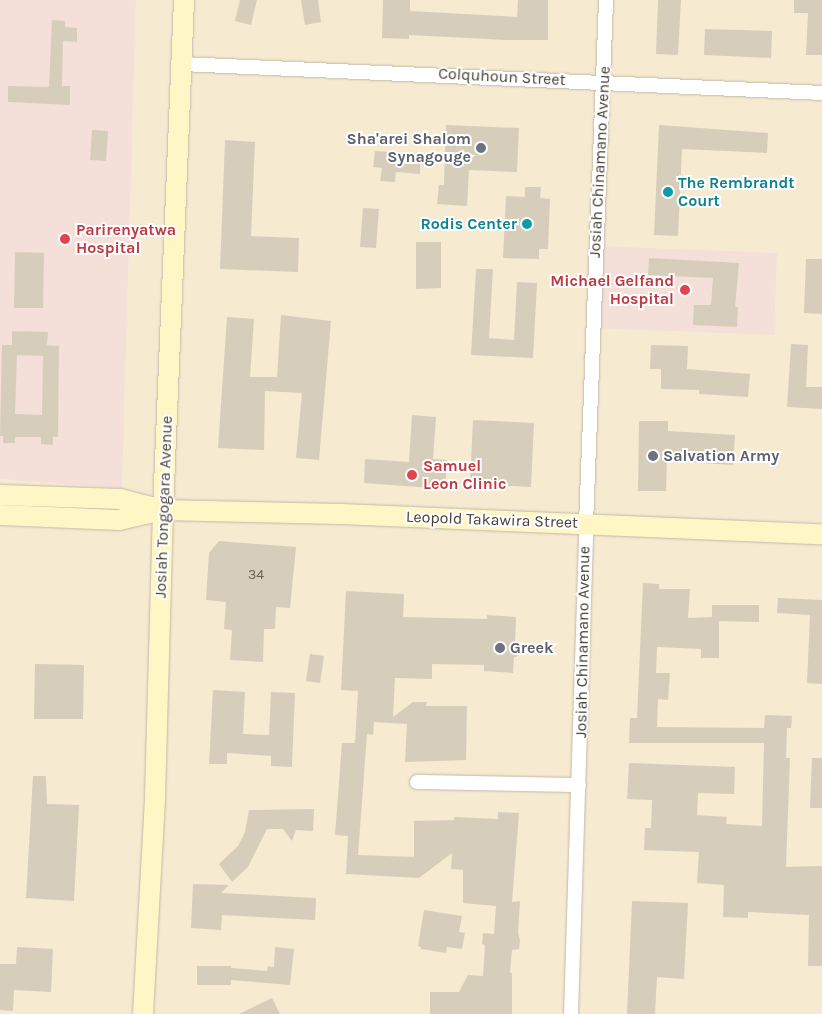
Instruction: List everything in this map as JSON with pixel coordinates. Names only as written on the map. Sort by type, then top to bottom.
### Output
[{"type":"main road","name":"Josiah Tongogara Avenue","points":[[143,1014],[155,797],[163,510],[184,0]]},
{"type":"main road","points":[[0,495],[120,499],[163,510]]},
{"type":"main road","points":[[0,515],[119,520],[163,510]]},
{"type":"main road","name":"Leopold Takawira Street","points":[[163,510],[822,534]]},
{"type":"street","name":"Josiah Chinamano Avenue","points":[[571,1014],[586,524],[606,0]]},
{"type":"street","name":"Colquhoun Street","points":[[182,64],[822,93]]},
{"type":"street","points":[[417,782],[579,785]]},
{"type":"shaded area","name":"Parirenyatwa Hospital","points":[[0,0],[136,0],[122,488],[0,479]]},
{"type":"shaded area","points":[[136,0],[822,0],[822,1014],[0,1014],[0,479],[122,487]]},
{"type":"shaded area","name":"Michael Gelfand Hospital","points":[[596,246],[777,253],[774,335],[593,328]]},
{"type":"building","points":[[240,0],[257,0],[251,25],[235,21]]},
{"type":"building","points":[[301,0],[318,0],[321,22],[305,25]]},
{"type":"building","points":[[383,0],[410,0],[410,11],[517,17],[518,0],[548,0],[548,40],[506,40],[409,35],[409,39],[382,38]]},
{"type":"building","points":[[658,0],[681,0],[678,55],[656,54]]},
{"type":"building","points":[[794,0],[822,0],[822,55],[806,55],[808,13],[794,13]]},
{"type":"building","points":[[52,20],[65,21],[65,27],[77,28],[77,42],[63,41],[62,86],[70,86],[70,105],[8,102],[8,86],[49,87]]},
{"type":"building","points":[[705,29],[772,31],[771,58],[704,55]]},
{"type":"building","name":"Sha'arei Shalom Synagouge","points":[[446,125],[519,128],[517,172],[469,170],[467,206],[437,204],[439,185],[444,185]]},
{"type":"building","name":"The Rembrandt Court","points":[[659,125],[768,133],[767,153],[682,149],[678,236],[654,235]]},
{"type":"building","points":[[92,130],[108,131],[106,161],[90,160]]},
{"type":"building","points":[[225,140],[255,142],[251,236],[299,238],[298,272],[220,269]]},
{"type":"building","points":[[375,151],[421,154],[420,174],[396,172],[395,182],[380,181],[382,168],[373,167]]},
{"type":"building","name":"Rodis Center","points":[[525,187],[541,187],[540,198],[550,199],[548,249],[539,249],[539,259],[503,258],[506,196],[525,197]]},
{"type":"building","points":[[363,208],[379,209],[376,248],[360,247]]},
{"type":"building","points":[[416,242],[441,242],[441,288],[416,289]]},
{"type":"building","points":[[15,252],[44,253],[43,308],[14,308]]},
{"type":"building","points":[[649,258],[739,263],[735,307],[738,307],[737,327],[693,325],[694,305],[711,305],[713,278],[648,275]]},
{"type":"building","points":[[806,259],[822,259],[822,314],[804,313]]},
{"type":"building","points":[[476,269],[493,269],[489,338],[514,340],[517,282],[537,283],[533,358],[471,355]]},
{"type":"building","points":[[281,315],[331,321],[319,460],[296,458],[302,393],[265,391],[264,450],[218,448],[227,317],[254,319],[250,377],[277,377]]},
{"type":"building","points":[[12,331],[48,332],[47,345],[59,346],[58,437],[53,437],[53,445],[41,444],[41,437],[15,437],[15,443],[3,443],[3,436],[0,436],[2,345],[12,345]],"holes":[[[17,355],[43,356],[42,415],[15,414]]]},
{"type":"building","points":[[791,344],[808,345],[806,387],[822,387],[822,409],[787,407]]},
{"type":"building","points":[[651,345],[688,346],[687,369],[750,374],[748,397],[699,394],[699,390],[661,389],[661,369],[650,369]]},
{"type":"building","points":[[412,415],[436,417],[433,459],[447,460],[445,489],[364,483],[365,459],[409,462]]},
{"type":"building","points":[[473,420],[534,423],[531,487],[470,484]]},
{"type":"building","points":[[639,421],[668,421],[668,431],[735,435],[733,465],[667,461],[666,491],[638,491]]},
{"type":"building","points":[[219,541],[296,547],[290,608],[276,607],[275,629],[264,629],[263,662],[230,660],[232,630],[224,629],[226,602],[206,600],[209,553]]},
{"type":"building","points":[[643,583],[659,584],[659,589],[690,589],[688,618],[712,617],[712,605],[759,605],[759,622],[719,621],[719,658],[701,658],[701,649],[657,647],[656,673],[670,673],[668,700],[658,699],[657,727],[764,728],[765,715],[792,716],[791,728],[787,728],[786,758],[790,758],[786,867],[822,866],[822,966],[808,966],[809,915],[748,912],[748,918],[723,917],[724,885],[697,883],[699,852],[644,850],[645,828],[651,828],[652,800],[627,799],[629,763],[735,767],[734,794],[698,793],[697,815],[727,817],[726,824],[762,826],[764,743],[629,743],[630,718],[637,718]]},
{"type":"building","points":[[346,591],[404,594],[403,617],[487,619],[487,615],[516,617],[515,641],[518,641],[513,673],[484,671],[484,665],[432,664],[432,679],[395,678],[393,717],[413,702],[427,702],[426,706],[467,706],[466,760],[405,762],[407,724],[374,722],[373,735],[367,734],[358,855],[414,857],[414,821],[454,820],[454,817],[498,819],[498,812],[519,813],[512,902],[520,901],[518,933],[520,940],[519,949],[512,950],[510,973],[512,973],[512,1014],[430,1014],[430,992],[459,992],[468,975],[483,976],[485,945],[482,944],[483,933],[494,934],[496,906],[463,903],[463,870],[451,869],[452,853],[419,878],[346,874],[348,836],[335,835],[342,743],[355,743],[358,691],[341,690]]},
{"type":"building","points":[[778,598],[822,600],[822,684],[807,683],[810,615],[777,613]]},
{"type":"building","points":[[310,654],[324,656],[320,683],[306,681]]},
{"type":"building","points":[[35,664],[84,665],[83,719],[34,719]]},
{"type":"building","points":[[213,690],[245,692],[243,734],[269,735],[271,692],[295,693],[292,767],[271,766],[271,756],[227,753],[227,764],[209,764]]},
{"type":"building","points":[[812,758],[822,758],[822,808],[810,808]]},
{"type":"building","points":[[33,776],[46,776],[47,804],[79,805],[74,901],[26,898]]},
{"type":"building","points":[[314,809],[313,831],[296,830],[292,841],[283,829],[267,829],[248,867],[232,882],[219,864],[238,846],[245,832],[249,810]]},
{"type":"building","points":[[193,884],[229,885],[221,893],[316,898],[315,920],[222,915],[221,930],[191,928]]},
{"type":"building","points":[[632,901],[688,903],[684,979],[657,977],[655,1014],[627,1014]]},
{"type":"building","points":[[424,910],[462,916],[459,932],[465,933],[462,949],[447,947],[446,953],[421,949],[418,946]]},
{"type":"building","points":[[17,947],[53,949],[51,992],[14,990],[13,1011],[0,1010],[0,964],[16,964]]},
{"type":"building","points":[[275,947],[294,949],[290,985],[231,980],[231,985],[197,985],[197,966],[231,966],[231,968],[267,971],[268,966],[274,967]]},
{"type":"building","points":[[272,998],[280,1014],[239,1014]]},
{"type":"place","name":"Sha'arei Shalom Synagouge","points":[[481,148]]},
{"type":"place","name":"The Rembrandt Court","points":[[668,192]]},
{"type":"place","name":"Rodis Center","points":[[527,224]]},
{"type":"place","name":"Parirenyatwa Hospital","points":[[65,239]]},
{"type":"place","name":"Michael Gelfand Hospital","points":[[685,290]]},
{"type":"place","name":"Salvation Army","points":[[653,456]]},
{"type":"place","name":"Samuel Leon Clinic","points":[[412,475]]},
{"type":"place","name":"Greek","points":[[500,648]]}]
